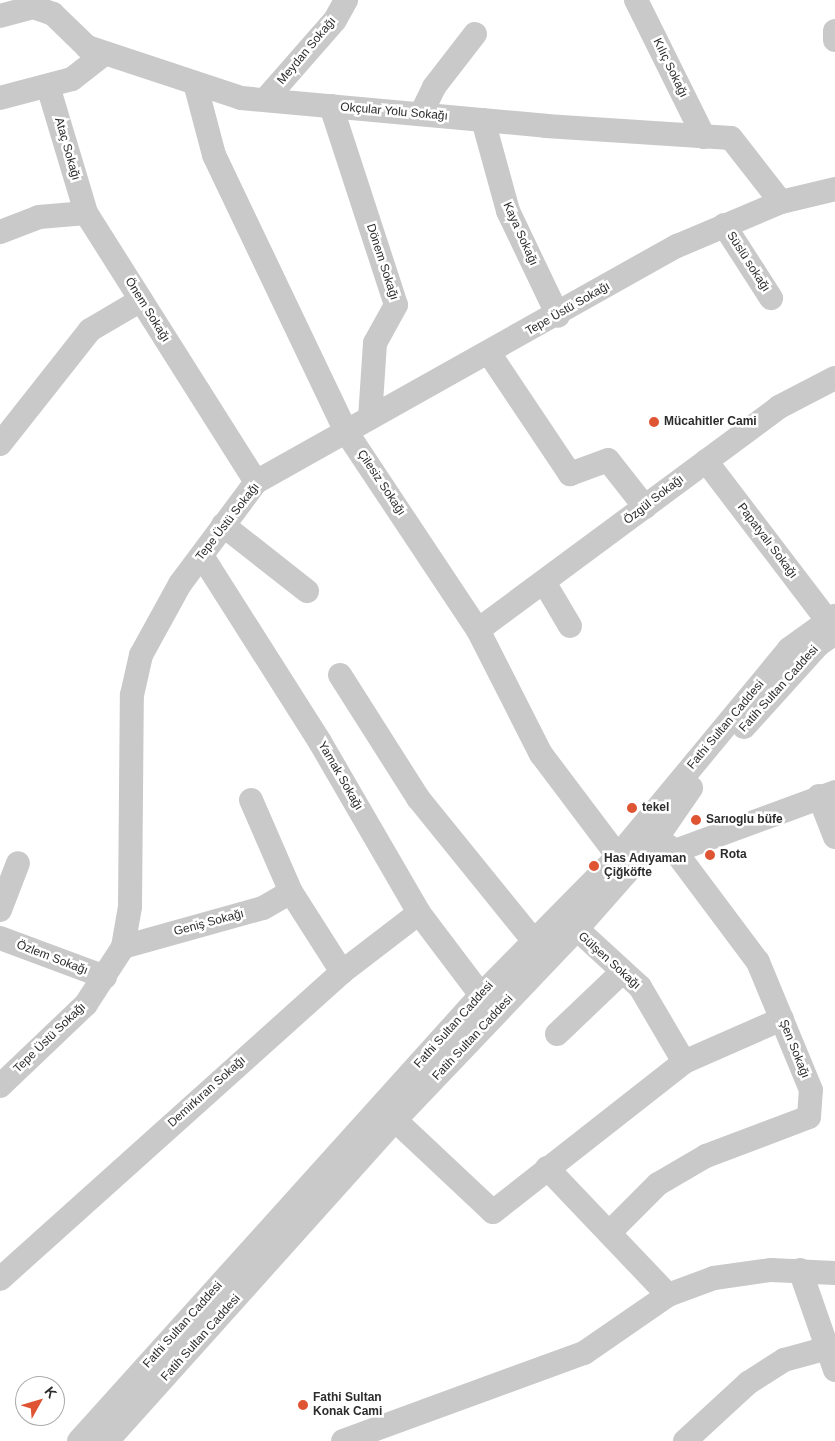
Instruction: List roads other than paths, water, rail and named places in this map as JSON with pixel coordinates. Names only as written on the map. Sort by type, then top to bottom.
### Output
[{"type":"street","name":"Meydan Sokağı","points":[[265,100],[335,20],[346,0]]},
{"type":"street","name":"Kılıç Sokağı","points":[[636,0],[704,137]]},
{"type":"street","name":"Okçular Yolu Sokağı","points":[[0,16],[33,7],[53,14],[87,47],[242,98],[484,120],[731,138],[780,202]]},
{"type":"street","points":[[835,31],[835,40]]},
{"type":"street","points":[[421,114],[434,88],[475,34]]},
{"type":"street","points":[[0,98],[72,79],[104,54]]},
{"type":"street","name":"Çilesiz Sokağı","points":[[195,83],[214,155],[345,430],[478,630],[542,754],[618,856]]},
{"type":"street","name":"Ataç Sokağı","points":[[48,86],[86,213]]},
{"type":"street","name":"Dönem Sokağı","points":[[331,106],[396,305],[375,343],[370,418]]},
{"type":"street","name":"Kaya Sokağı","points":[[484,120],[508,211],[558,316]]},
{"type":"street","name":"Tepe Üstü Sokağı","points":[[0,1086],[86,1004],[123,947],[130,907],[132,695],[141,655],[180,584],[256,482],[345,430],[558,316],[677,246],[780,202],[835,190]]},
{"type":"street","points":[[0,232],[39,217],[86,213]]},
{"type":"street","name":"Önem Sokağı","points":[[86,213],[256,482]]},
{"type":"street","name":"Süslü sokağı","points":[[724,225],[771,298]]},
{"type":"street","points":[[0,444],[90,330],[141,300]]},
{"type":"street","points":[[489,353],[570,474],[608,460],[645,507]]},
{"type":"street","name":"Özgül Sokağı","points":[[478,630],[779,407],[835,378]]},
{"type":"street","name":"Papatyalı Sokağı","points":[[706,461],[833,623]]},
{"type":"street","points":[[223,525],[306,591]]},
{"type":"street","name":"Yamak Sokağı","points":[[202,556],[320,742],[419,913],[481,995]]},
{"type":"street","points":[[544,582],[570,626]]},
{"type":"street","name":"Fathi Sultan Caddesi","points":[[79,1441],[532,940],[568,922],[618,856],[657,839],[789,649],[833,623]]},
{"type":"street","points":[[340,675],[418,798],[532,940]]},
{"type":"street","points":[[657,839],[827,794],[835,837]]},
{"type":"street","points":[[251,800],[292,892],[342,972]]},
{"type":"street","name":"Fatih Sultan Caddesi","points":[[107,1441],[395,1120],[568,922],[657,839]]},
{"type":"street","name":"Şen Sokağı","points":[[611,1231],[658,1184],[706,1156],[809,1117],[811,1090],[758,962],[657,839]]},
{"type":"street","points":[[0,910],[18,863]]},
{"type":"street","name":"Geniş Sokağı","points":[[123,947],[263,908],[292,892]]},
{"type":"street","name":"Demirkıran Sokağı","points":[[0,1279],[342,972],[419,913]]},
{"type":"street","name":"Gülşen Sokağı","points":[[568,922],[640,987],[684,1062]]},
{"type":"street","name":"Özlem Sokağı","points":[[0,938],[105,977]]},
{"type":"street","points":[[557,1034],[622,972]]},
{"type":"street","points":[[395,1120],[493,1212],[684,1062],[782,1019]]},
{"type":"street","points":[[547,1168],[611,1231],[668,1295]]},
{"type":"street","points":[[343,1441],[584,1353],[668,1295],[714,1278],[771,1270],[835,1273]]},
{"type":"street","points":[[686,1441],[755,1378],[784,1360],[832,1359],[800,1270]]},
{"type":"place","name":"Mücahitler Cami","points":[[654,422]]},
{"type":"place","name":"tekel","points":[[632,808]]},
{"type":"place","name":"Sarıoglu büfe","points":[[696,820]]},
{"type":"place","name":"Rota","points":[[710,855]]},
{"type":"place","name":"Has Adıyaman Çiğköfte","points":[[594,866]]},
{"type":"place","name":"Fathi Sultan Konak Cami","points":[[303,1405]]}]
